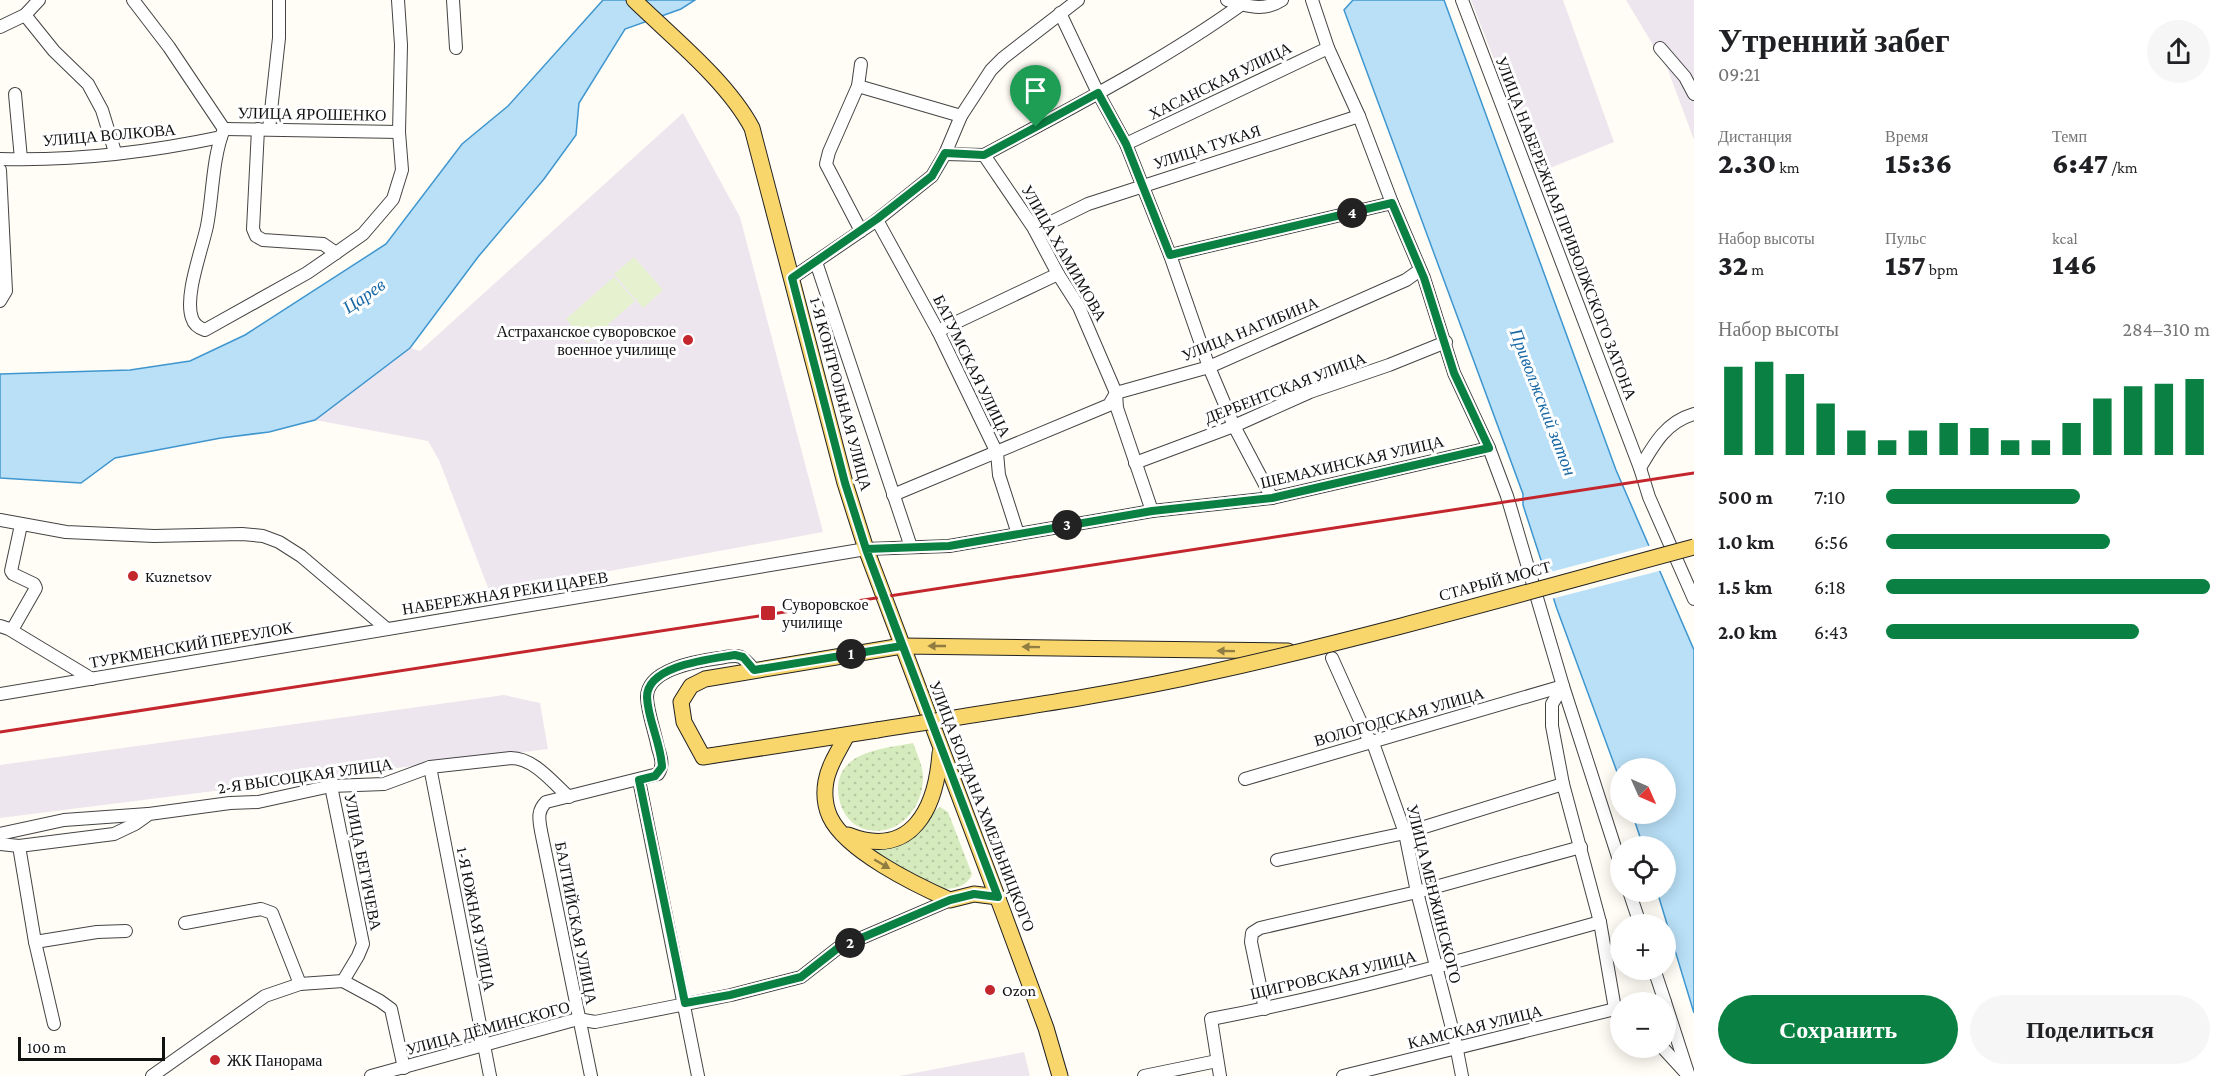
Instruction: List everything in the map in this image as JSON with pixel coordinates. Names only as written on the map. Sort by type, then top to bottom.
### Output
[{"type":"main road","name":"1-Я КОНТРОЛЬНАЯ УЛИЦА","points":[[634,0],[718,83],[745,115],[752,128],[845,483],[866,549]]},
{"type":"main road","name":"СТАРЫЙ МОСТ","points":[[1306,650],[1694,548]]},
{"type":"main road","name":"УЛИЦА БОГДАНА ХМЕЛЬНИЦКОГО","points":[[866,549],[998,897],[1046,1028],[1060,1076]]},
{"type":"main road","points":[[902,646],[1306,650],[1139,687],[703,757],[681,712],[684,694],[691,686],[705,679],[902,646]]},
{"type":"main road","points":[[848,735],[831,765],[826,780],[827,807],[837,827],[861,851],[877,862],[950,900],[974,894],[998,897]]},
{"type":"main road","points":[[837,827],[859,839],[884,842],[897,840],[916,826],[927,807],[938,779],[941,747]]},
{"type":"main road","points":[[927,807],[940,799],[960,796]]},
{"type":"street","points":[[0,27],[25,15],[39,0]]},
{"type":"street","points":[[133,0],[169,47],[222,133],[206,227],[194,277],[191,318],[197,327],[205,330],[308,273],[363,234],[393,199],[402,170],[399,132],[401,45],[398,0]]},
{"type":"street","points":[[279,0],[279,38],[263,129],[253,229],[256,236],[264,240],[323,244],[336,253]]},
{"type":"street","points":[[453,0],[456,48]]},
{"type":"street","points":[[792,278],[861,231],[932,176],[961,116],[991,70],[1078,0]]},
{"type":"street","points":[[1227,0],[1268,6],[1282,0]]},
{"type":"street","points":[[1312,0],[1328,48],[1359,116],[1420,270],[1446,342],[1454,373],[1489,448],[1508,496],[1563,686],[1611,836]]},
{"type":"street","name":"УЛИЦА НАБЕРЕЖНАЯ ПРИВОЛЖСКОГО ЗАТОНА","points":[[1462,0],[1649,497],[1694,599]]},
{"type":"street","points":[[945,153],[984,155],[1098,93],[1206,30],[1242,4]]},
{"type":"street","points":[[1060,13],[1098,93],[1126,144],[1170,255],[1209,367],[1234,426],[1272,498]]},
{"type":"street","points":[[25,15],[54,51],[88,84],[102,110],[115,152]]},
{"type":"street","name":"ХАСАНСКАЯ УЛИЦА","points":[[1126,144],[1328,48]]},
{"type":"street","points":[[1660,48],[1685,77],[1694,94]]},
{"type":"street","points":[[861,64],[858,86],[826,164],[861,231]]},
{"type":"street","points":[[858,86],[961,116]]},
{"type":"street","points":[[15,94],[21,159]]},
{"type":"street","name":"УЛИЦА ТУКАЯ","points":[[1035,230],[1088,204],[1143,184],[1359,116]]},
{"type":"street","name":"УЛИЦА ЯРОШЕНКО","points":[[222,133],[263,129],[399,132]]},
{"type":"street","name":"УЛИЦА ВОЛКОВА","points":[[0,159],[74,157],[168,148],[222,133]]},
{"type":"street","name":"УЛИЦА ХАМИМОВА","points":[[984,155],[1035,230],[1058,274],[1079,307],[1116,393],[1117,408],[1152,511]]},
{"type":"street","points":[[0,170],[3,296]]},
{"type":"street","points":[[1170,255],[1392,203]]},
{"type":"street","name":"БАТУМСКАЯ УЛИЦА","points":[[877,219],[938,331],[997,453],[999,475],[1018,534]]},
{"type":"street","points":[[816,262],[911,547]]},
{"type":"street","name":"УЛИЦА НАГИБИНА","points":[[893,495],[1109,405],[1116,393],[1209,367],[1406,280],[1420,270]]},
{"type":"street","points":[[938,331],[1058,274]]},
{"type":"street","name":"ДЕРБЕНТСКАЯ УЛИЦА","points":[[1135,463],[1234,426],[1310,392],[1389,365],[1446,342]]},
{"type":"street","points":[[1640,468],[1661,435],[1675,422],[1694,414]]},
{"type":"street","name":"ШЕМАХИНСКАЯ УЛИЦА","points":[[866,549],[949,546],[1152,511],[1272,498],[1489,448]]},
{"type":"street","name":"НАБЕРЕЖНАЯ РЕКИ ЦАРЕВ","points":[[0,520],[66,532],[154,536],[242,534],[263,536],[301,556],[387,629],[866,549]]},
{"type":"street","points":[[21,525],[10,571],[34,584],[36,588],[6,628],[92,679]]},
{"type":"street","name":"ТУРКМЕНСКИЙ ПЕРЕУЛОК","points":[[0,694],[387,629]]},
{"type":"street","points":[[569,797],[655,776],[662,767],[647,697],[653,684],[659,678],[686,664],[735,655],[743,657],[754,670]]},
{"type":"street","name":"УЛИЦА МЕНЖИНСКОГО","points":[[1332,658],[1367,736],[1373,743],[1405,832],[1417,892],[1462,1076]]},
{"type":"street","points":[[1563,686],[1552,704],[1551,716],[1563,784],[1581,847],[1613,992]]},
{"type":"street","name":"ВОЛОГОДСКАЯ УЛИЦА","points":[[1245,779],[1563,686]]},
{"type":"street","name":"2-Я ВЫСОЦКАЯ УЛИЦА","points":[[0,844],[19,846],[114,834],[149,814],[230,803],[258,802],[332,786],[384,784],[430,767],[520,758],[530,762],[569,797]]},
{"type":"street","name":"1-Я ЮЖНАЯ УЛИЦА","points":[[430,767],[490,1076]]},
{"type":"street","points":[[639,780],[698,1076]]},
{"type":"street","points":[[1277,860],[1405,832],[1563,784]]},
{"type":"street","name":"УЛИЦА БЕГИЧЕВА","points":[[332,786],[363,944],[343,981]]},
{"type":"street","name":"БАЛТИЙСКАЯ УЛИЦА","points":[[569,797],[546,802],[539,816],[591,1076]]},
{"type":"street","points":[[0,834],[64,820],[149,814]]},
{"type":"street","points":[[19,846],[35,942],[54,1024]]},
{"type":"street","points":[[1265,1009],[1251,942],[1252,933],[1260,928],[1417,892],[1581,847]]},
{"type":"street","name":"УЛИЦА ДЁМИНСКОГО","points":[[371,1076],[578,1019],[595,1022],[730,995],[801,977],[838,948],[950,900]]},
{"type":"street","points":[[185,923],[261,909],[272,913],[300,984]]},
{"type":"street","name":"ЩИГРОВСКАЯ УЛИЦА","points":[[1217,1061],[1211,1019],[1265,1009],[1435,968],[1599,922]]},
{"type":"street","points":[[35,942],[97,932],[126,931]]},
{"type":"street","points":[[152,1076],[265,996],[300,984],[343,981],[380,1000],[391,1009],[404,1068]]},
{"type":"street","name":"КАМСКАЯ УЛИЦА","points":[[1343,1076],[1610,1013]]},
{"type":"street","points":[[1676,1037],[1688,1076]]},
{"type":"street","points":[[1672,1058],[1688,1076]]},
{"type":"street","points":[[1143,1076],[1217,1061],[1220,1076]]},
{"type":"shaded area","points":[[1471,0],[1563,0],[1614,142],[1538,173]]},
{"type":"shaded area","points":[[1626,0],[1694,0],[1694,140],[1668,70]]},
{"type":"shaded area","points":[[683,113],[740,217],[823,532],[490,593],[439,460],[428,441],[315,420],[410,348],[420,351]]},
{"type":"shaded area","points":[[504,695],[540,703],[548,749],[0,818],[0,765]]},
{"type":"shaded area","points":[[1024,1052],[1030,1076],[899,1076]]},
{"type":"green space","points":[[634,257],[663,290],[643,308],[614,274]]},
{"type":"green space","points":[[614,277],[635,301],[587,343],[566,319]]},
{"type":"green space","points":[[913,743],[923,778],[922,790],[912,812],[894,827],[883,830],[872,831],[855,825],[843,811],[839,798],[839,783],[843,771],[850,762],[873,751]]},
{"type":"green space","points":[[940,807],[948,812],[972,874],[967,882],[960,886],[941,889],[870,850],[871,847],[896,846],[911,840]]},
{"type":"water","name":"Царев","points":[[603,0],[695,0],[681,9],[625,29],[579,103],[576,135],[544,179],[478,257],[410,348],[315,420],[269,432],[221,438],[115,458],[81,483],[0,478],[0,374],[130,370],[190,361],[245,335],[386,244],[462,144],[508,106]]},
{"type":"water","name":"Приволжский затон","points":[[1353,0],[1444,0],[1616,470],[1694,650],[1694,1013],[1676,954],[1676,914],[1664,914],[1660,902],[1676,902],[1676,836],[1640,836],[1636,824],[1676,824],[1676,758],[1612,758],[1557,609],[1523,505],[1523,494],[1344,10]]},
{"type":"pier","points":[[1652,545],[1663,570],[1551,599],[1543,574]]},
{"type":"railway","points":[[0,732],[1694,473]]},
{"type":"place","name":"Астраханское суворовское военное училище","points":[[688,340]]},
{"type":"place","name":"Kuznetsov","points":[[133,576]]},
{"type":"place","name":"Суворовское училище","points":[[768,613]]},
{"type":"place","name":"Ozon","points":[[990,990]]},
{"type":"place","name":"ЖК Панорама","points":[[215,1060]]},
{"type":"route","points":[[1036,127],[984,155],[945,153],[932,176],[877,219],[792,278],[845,483],[866,549],[902,646],[754,670],[743,657],[735,655],[679,666],[665,673],[653,684],[647,697],[662,767],[655,776],[639,780],[685,1003],[730,995],[801,977],[838,948],[950,900],[974,894],[998,897],[866,549],[949,546],[1152,511],[1272,498],[1489,448],[1454,373],[1424,278],[1392,203],[1170,255],[1126,144],[1098,93],[1036,127]]}]
